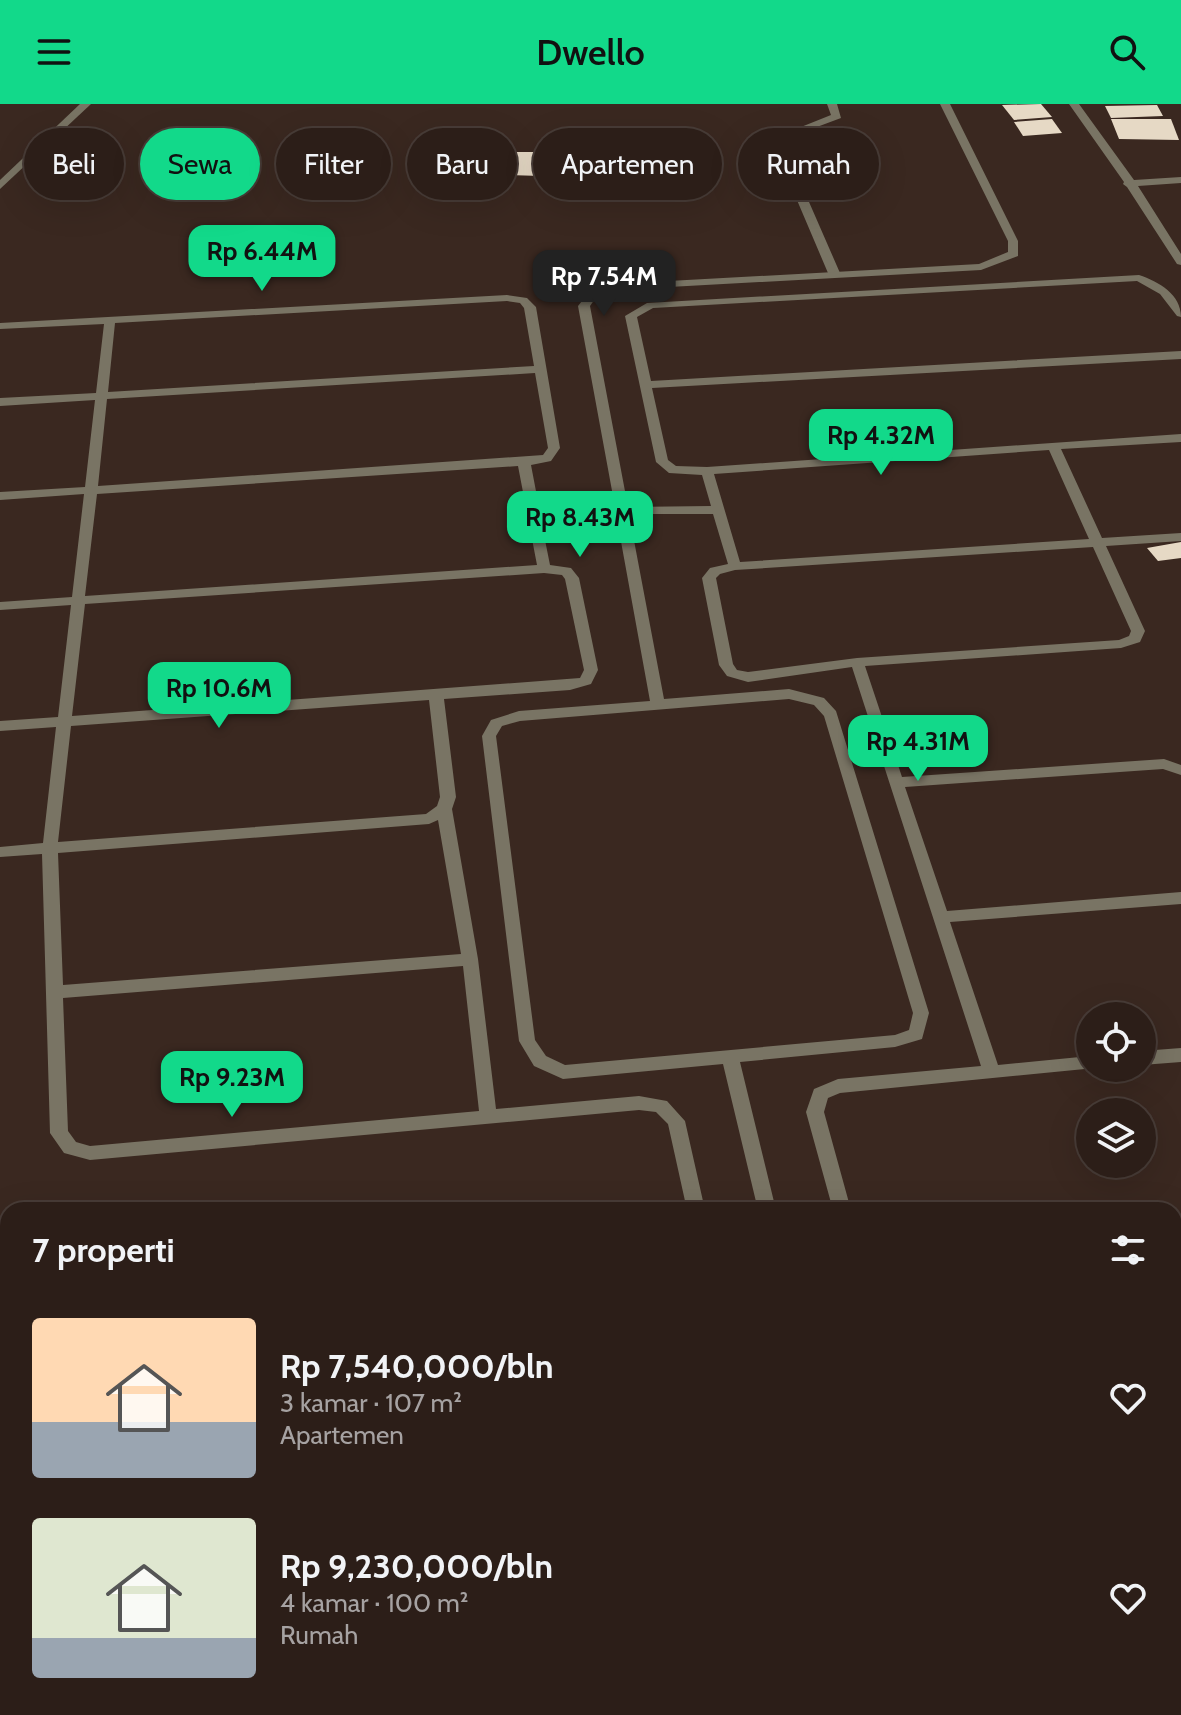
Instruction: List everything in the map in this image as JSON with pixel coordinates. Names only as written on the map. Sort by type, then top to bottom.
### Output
[{"type":"street","points":[[0,186],[86,104]]},
{"type":"street","points":[[832,104],[837,116],[776,139],[834,273]]},
{"type":"street","points":[[658,704],[584,306],[593,294],[614,287],[981,267],[1014,254],[1013,241],[945,104]]},
{"type":"street","points":[[1074,104],[1103,138],[1128,184],[1181,262]]},
{"type":"street","points":[[1128,184],[1181,180]]},
{"type":"street","points":[[1181,314],[1164,292],[1139,278],[651,305],[631,316],[662,462],[673,470],[707,471],[1181,438]]},
{"type":"street","points":[[0,326],[507,298],[523,300],[530,307],[554,448],[547,458],[524,462],[0,496]]},
{"type":"street","points":[[110,320],[50,848],[59,1133],[70,1148],[90,1153],[639,1103],[661,1106],[676,1121],[694,1202]]},
{"type":"street","points":[[645,385],[1181,355]]},
{"type":"street","points":[[0,402],[541,369]]},
{"type":"street","points":[[1053,446],[1097,542],[1138,631],[1135,639],[1121,644],[857,662],[748,677],[732,673],[726,665],[709,578],[715,571],[735,566],[1097,542],[1181,537]]},
{"type":"street","points":[[524,462],[544,569]]},
{"type":"street","points":[[707,471],[735,566]]},
{"type":"street","points":[[534,511],[718,510]]},
{"type":"street","points":[[0,606],[544,569],[566,571],[572,578],[591,670],[586,681],[570,685],[0,726]]},
{"type":"street","points":[[857,662],[991,1071]]},
{"type":"street","points":[[789,694],[819,701],[831,714],[921,1013],[916,1034],[895,1041],[563,1072],[540,1061],[527,1041],[489,736],[496,723],[519,716],[658,704],[789,694]]},
{"type":"street","points":[[436,695],[448,797],[444,809],[470,959],[488,1117]]},
{"type":"street","points":[[897,782],[1164,764],[1181,770]]},
{"type":"street","points":[[0,852],[429,819],[444,809]]},
{"type":"street","points":[[941,917],[1181,898]]},
{"type":"street","points":[[55,992],[470,959]]},
{"type":"street","points":[[1156,1057],[1181,1055]]},
{"type":"street","points":[[730,1057],[765,1202]]},
{"type":"street","points":[[840,1202],[815,1112],[820,1094],[838,1086],[1076,1064]]},
{"type":"building","points":[[1041,104],[1052,117],[1014,120],[1002,105]]},
{"type":"building","points":[[1157,105],[1163,116],[1111,118],[1105,106]]},
{"type":"building","points":[[1052,119],[1062,133],[1023,136],[1014,122]]},
{"type":"building","points":[[1111,119],[1171,119],[1179,140],[1119,139]]},
{"type":"building","points":[[517,152],[533,152],[533,176],[517,175]]},
{"type":"building","points":[[1181,542],[1181,558],[1158,561],[1147,548]]}]
